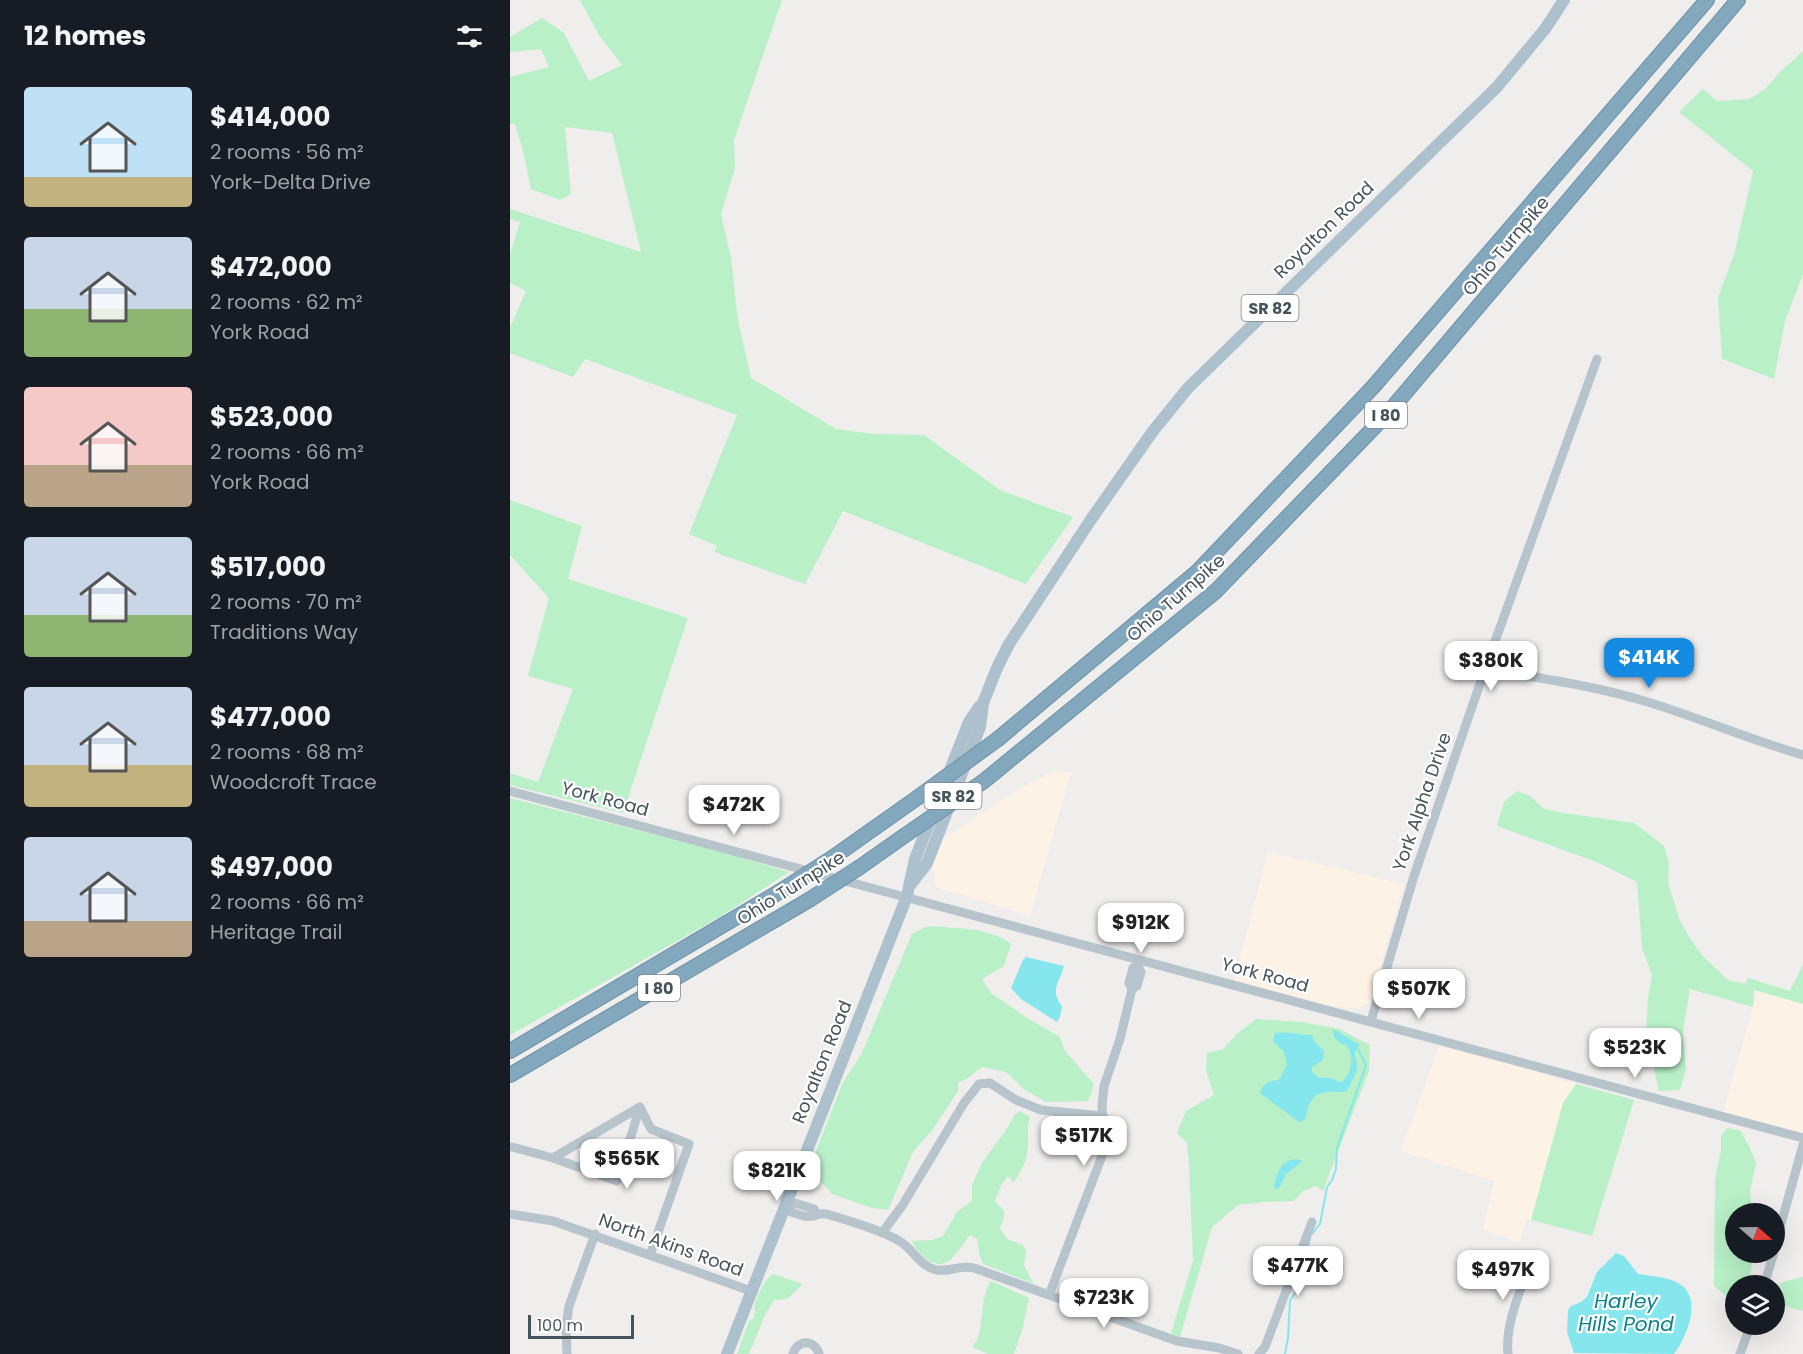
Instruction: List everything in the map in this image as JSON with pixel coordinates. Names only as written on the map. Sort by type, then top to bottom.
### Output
[{"type":"highway","name":"Ohio Turnpike","points":[[510,1051],[779,892],[832,858],[998,739],[1197,572],[1372,387],[1707,0]]},
{"type":"highway","name":"Ohio Turnpike","points":[[510,1075],[809,900],[860,867],[984,781],[1216,591],[1388,412],[1738,0]]},
{"type":"main road","name":"Royalton Road","points":[[726,1354],[788,1205],[909,890],[915,859],[969,722],[983,703],[996,668],[1009,644],[1092,518],[1153,431],[1188,388],[1497,87],[1545,30],[1564,0]]},
{"type":"street","name":"York Alpha Drive","points":[[1371,1021],[1407,896],[1485,669],[1597,359]]},
{"type":"street","points":[[1485,669],[1578,685],[1650,703],[1773,746],[1803,754]]},
{"type":"street","name":"York Road","points":[[510,791],[909,890],[1140,963],[1371,1021],[1803,1138]]},
{"type":"street","points":[[1049,1295],[1102,1155],[1103,1095],[1106,1077],[1120,1039],[1131,989],[1137,986],[1141,972],[1140,963]]},
{"type":"street","points":[[882,1233],[902,1206],[968,1097],[979,1084],[990,1083],[1016,1100],[1041,1110],[1103,1116]]},
{"type":"street","points":[[553,1158],[640,1107]]},
{"type":"street","points":[[512,1147],[553,1158],[617,1181],[640,1107]]},
{"type":"street","points":[[640,1107],[651,1129],[689,1144],[650,1255]]},
{"type":"street","points":[[1785,1211],[1803,1145]]},
{"type":"street","points":[[788,1205],[796,1203],[814,1209],[816,1214],[827,1214],[882,1233],[900,1242],[932,1269],[947,1271],[969,1266],[1172,1339],[1238,1354]]},
{"type":"street","name":"North Akins Road","points":[[510,1214],[553,1221],[595,1234],[751,1291]]},
{"type":"street","points":[[1259,1354],[1265,1347],[1312,1222]]},
{"type":"street","points":[[567,1354],[566,1327],[569,1306],[595,1234]]},
{"type":"street","points":[[1508,1354],[1509,1324],[1526,1276],[1538,1261]]},
{"type":"street","points":[[1740,1354],[1747,1335]]},
{"type":"street","points":[[793,1354],[799,1344],[808,1342],[816,1346],[819,1354]]},
{"type":"shaded area","points":[[1054,771],[1071,772],[1030,916],[936,887],[932,864],[942,840],[1020,788]]},
{"type":"shaded area","points":[[1268,852],[1404,884],[1370,1003],[1356,1009],[1327,1005],[1234,980]]},
{"type":"shaded area","points":[[1758,990],[1803,1004],[1803,1133],[1723,1112]]},
{"type":"shaded area","points":[[1439,1046],[1576,1084],[1563,1103],[1531,1220],[1527,1219],[1519,1242],[1483,1230],[1494,1181],[1401,1151]]},
{"type":"green space","points":[[580,0],[782,0],[734,140],[735,168],[721,214],[731,258],[738,320],[751,378],[836,429],[873,434],[924,435],[1000,490],[1073,517],[1026,584],[843,511],[805,584],[714,552],[717,546],[689,534],[737,415],[585,359],[573,377],[510,353],[510,328],[526,291],[510,283],[510,254],[520,222],[510,219],[510,209],[641,252],[612,133],[565,127],[571,194],[560,200],[531,189],[515,124],[510,124],[510,77],[549,67],[541,49],[510,52],[510,37],[542,18],[564,33],[589,81],[622,65],[599,35]]},
{"type":"green space","points":[[1803,51],[1803,274],[1785,321],[1774,379],[1722,359],[1718,298],[1735,251],[1753,171],[1679,112],[1703,89],[1717,101],[1749,99],[1765,89]]},
{"type":"green space","points":[[510,500],[582,526],[568,579],[688,618],[623,813],[510,785],[510,773],[538,782],[573,689],[528,676],[549,598],[510,555]]},
{"type":"green space","points":[[1517,791],[1530,796],[1544,809],[1634,823],[1664,846],[1669,863],[1668,883],[1680,921],[1702,955],[1728,980],[1745,984],[1748,978],[1790,991],[1803,964],[1803,1004],[1754,990],[1753,1007],[1690,989],[1683,1031],[1686,1070],[1680,1090],[1659,1091],[1646,1033],[1652,975],[1642,948],[1637,882],[1599,863],[1497,826],[1504,802]]},
{"type":"green space","points":[[510,798],[722,852],[789,872],[718,918],[510,1035]]},
{"type":"green space","points":[[927,926],[982,931],[1003,938],[1011,944],[1004,966],[982,979],[991,993],[1060,1037],[1065,1051],[1094,1084],[1088,1101],[1046,1102],[1025,1090],[1006,1072],[982,1067],[958,1083],[958,1091],[933,1129],[913,1152],[888,1210],[872,1208],[832,1194],[811,1170],[812,1161],[843,1082],[861,1055],[912,934]]},
{"type":"green space","points":[[1256,1019],[1301,1022],[1339,1029],[1370,1045],[1369,1071],[1323,1191],[1316,1186],[1303,1191],[1294,1201],[1238,1205],[1212,1227],[1180,1337],[1171,1333],[1193,1261],[1187,1143],[1177,1133],[1186,1111],[1214,1095],[1206,1070],[1207,1053],[1223,1049]]},
{"type":"green space","points":[[1576,1084],[1634,1100],[1592,1236],[1531,1220],[1563,1103]]},
{"type":"green space","points":[[1020,1111],[1030,1117],[1027,1156],[1014,1182],[1008,1176],[1001,1185],[995,1201],[1004,1211],[1000,1228],[1007,1239],[1022,1245],[1026,1250],[1024,1266],[1034,1284],[983,1264],[977,1239],[970,1235],[955,1255],[946,1262],[940,1264],[928,1260],[911,1241],[932,1240],[943,1236],[957,1212],[972,1201],[972,1185],[982,1163],[1015,1114]]},
{"type":"green space","points":[[1727,1128],[1740,1130],[1756,1163],[1750,1191],[1751,1203],[1725,1203],[1725,1263],[1752,1263],[1750,1275],[1725,1275],[1725,1295],[1714,1286],[1715,1179],[1721,1150],[1721,1136]]},
{"type":"green space","points":[[773,1274],[803,1284],[787,1299],[774,1300],[764,1317],[749,1354],[737,1354],[749,1321],[754,1318],[754,1307],[759,1293],[766,1280]]},
{"type":"green space","points":[[1803,1277],[1803,1311],[1785,1306],[1785,1282]]},
{"type":"green space","points":[[991,1281],[1029,1298],[1014,1354],[988,1354],[972,1347],[979,1336],[984,1301]]},
{"type":"water","points":[[1026,957],[1064,966],[1056,991],[1062,1006],[1057,1022],[1021,999],[1011,988]]},
{"type":"water","points":[[1333,1029],[1360,1045],[1355,1053],[1357,1068],[1355,1074],[1347,1091],[1322,1093],[1314,1098],[1309,1105],[1305,1120],[1299,1122],[1260,1093],[1267,1083],[1279,1080],[1287,1065],[1284,1052],[1273,1041],[1275,1033],[1312,1035],[1313,1040],[1324,1051],[1323,1060],[1312,1067],[1312,1071],[1319,1078],[1342,1082],[1350,1069],[1351,1058],[1345,1044],[1341,1044],[1334,1037]]},
{"type":"water","points":[[1295,1159],[1303,1161],[1286,1174],[1279,1188],[1276,1189],[1274,1186],[1280,1168],[1286,1162]]},
{"type":"water","name":"Harley Hills Pond","points":[[1616,1253],[1624,1256],[1638,1274],[1671,1280],[1680,1284],[1687,1291],[1690,1299],[1690,1319],[1674,1354],[1574,1353],[1567,1332],[1568,1310],[1587,1297],[1597,1272]]},
{"type":"waterway","points":[[1312,1234],[1320,1224],[1327,1187],[1336,1169],[1337,1148],[1366,1065],[1357,1048]]},
{"type":"waterway","points":[[1285,1354],[1290,1300],[1300,1287],[1301,1268],[1310,1239]]}]
